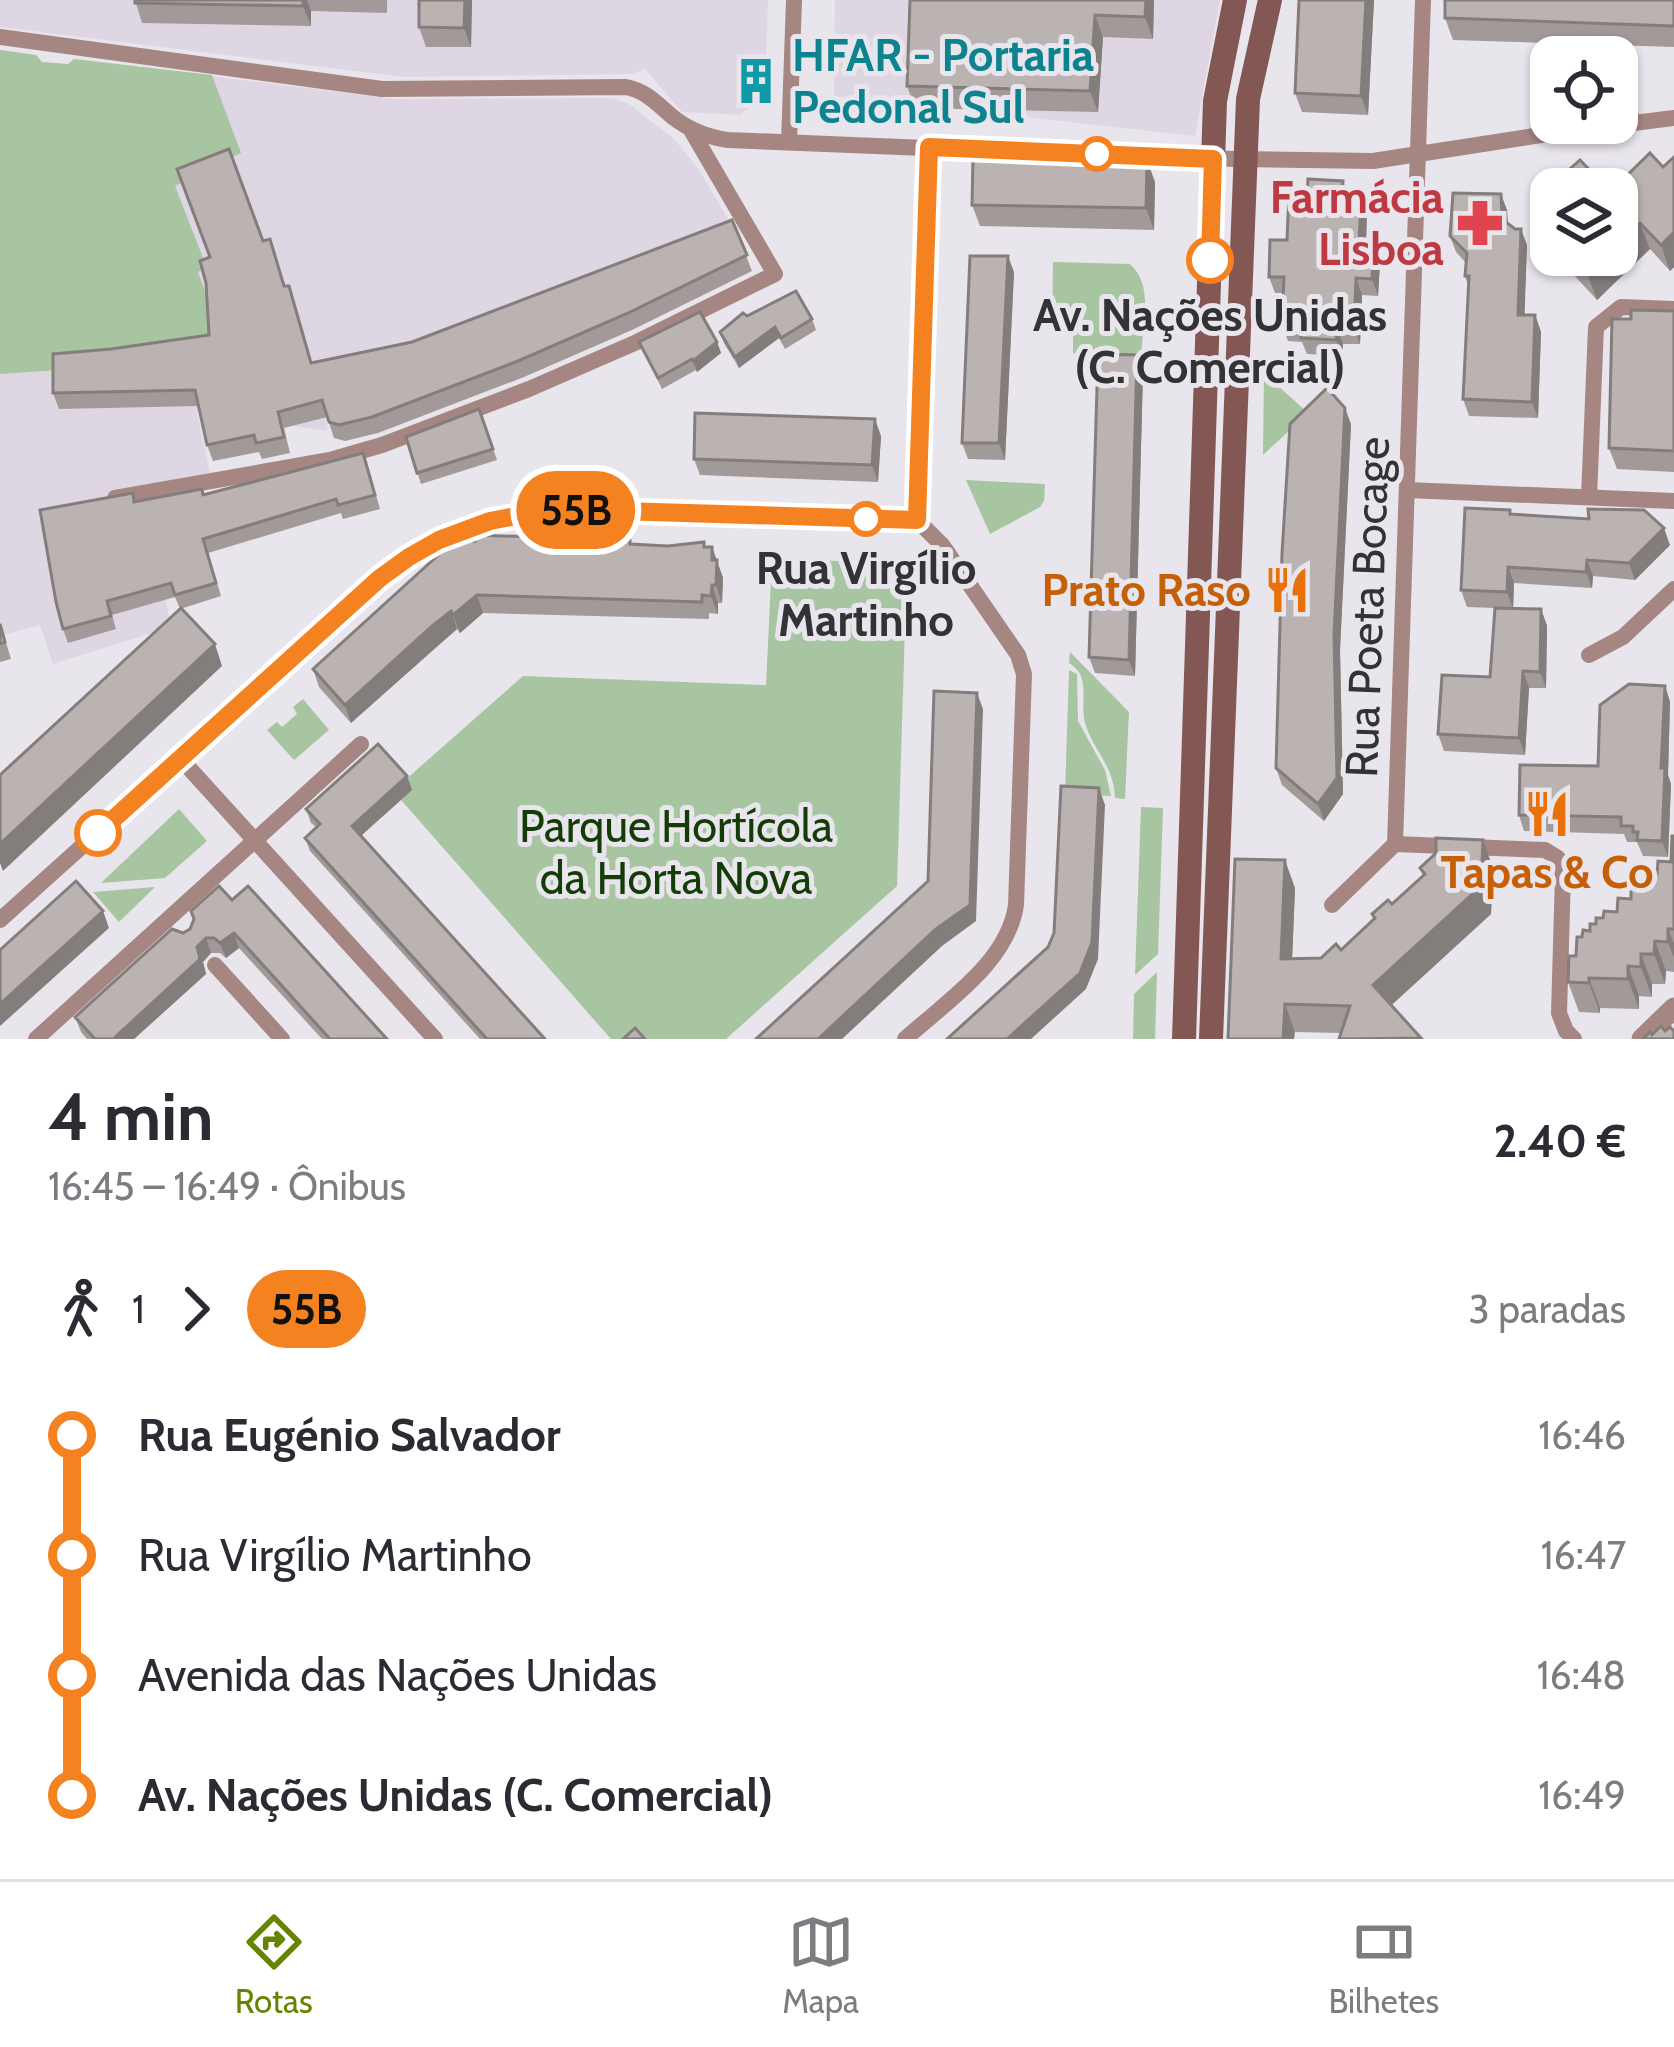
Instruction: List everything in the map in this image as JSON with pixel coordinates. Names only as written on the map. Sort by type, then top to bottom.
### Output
[{"type":"main road","points":[[1184,1039],[1215,100],[1235,0]]},
{"type":"main road","points":[[1211,1039],[1244,159],[1248,99],[1270,0]]},
{"type":"street","points":[[789,142],[794,0]]},
{"type":"street","name":"Rua Poeta Bocage","points":[[1332,905],[1395,844],[1423,0]]},
{"type":"street","points":[[0,37],[382,89],[626,86],[646,93],[691,129],[728,140],[1372,161],[1674,118]]},
{"type":"street","points":[[92,502],[330,460],[382,445],[594,361],[775,274],[691,129]]},
{"type":"street","points":[[917,520],[929,147]]},
{"type":"street","points":[[1589,497],[1596,327],[1622,307],[1674,309]]},
{"type":"street","points":[[1408,490],[1674,501]]},
{"type":"street","points":[[0,920],[380,578],[439,540],[490,521],[553,509],[917,520],[943,546],[1018,655],[1024,674],[1012,927],[988,964],[905,1039]]},
{"type":"street","points":[[1589,655],[1623,637],[1674,589]]},
{"type":"street","points":[[37,1039],[361,744]]},
{"type":"street","points":[[180,758],[435,1039]]},
{"type":"street","name":"Rua Poeta Bocage","points":[[1395,844],[1545,850],[1558,858],[1563,875],[1559,1013],[1574,1039]]},
{"type":"street","points":[[172,917],[188,934]]},
{"type":"street","points":[[215,965],[282,1039]]},
{"type":"street","points":[[1642,1039],[1674,1008]]},
{"type":"shaded area","points":[[0,0],[768,0],[765,94],[740,115],[682,112],[645,69],[632,74],[404,77],[0,27]]},
{"type":"shaded area","points":[[835,0],[1220,0],[1195,136],[834,96]]},
{"type":"shaded area","points":[[0,50],[36,55],[42,62],[68,64],[74,59],[395,99],[612,98],[629,104],[672,137],[698,168],[738,236],[317,381],[328,431],[197,412],[210,473],[145,487],[171,627],[53,664],[40,625],[0,636]]},
{"type":"green space","points":[[0,50],[36,55],[42,62],[68,64],[74,59],[212,75],[241,153],[175,186],[207,268],[198,272],[213,314],[215,352],[116,366],[0,374]]},
{"type":"green space","points":[[1053,262],[1130,264],[1145,294],[1141,356],[1073,353],[1073,329],[1052,328]]},
{"type":"green space","points":[[1264,373],[1308,413],[1263,455]]},
{"type":"green space","points":[[966,480],[1045,484],[1044,501],[990,534]]},
{"type":"green space","name":"Parque Hortícola da Horta Nova","points":[[772,559],[907,563],[897,886],[726,1039],[611,1039],[401,800],[411,790],[404,781],[523,676],[766,685]]},
{"type":"green space","points":[[1070,652],[1129,712],[1125,799],[1115,798],[1111,777],[1086,726],[1083,683],[1069,663]]},
{"type":"green space","points":[[1069,670],[1077,674],[1078,721],[1105,770],[1111,796],[1065,794]]},
{"type":"green space","points":[[303,699],[329,730],[294,760],[267,730],[277,722],[282,727],[297,714],[293,707]]},
{"type":"green space","points":[[1141,807],[1163,808],[1158,954],[1135,975]]},
{"type":"green space","points":[[179,809],[207,841],[165,878],[101,883]]},
{"type":"green space","points":[[155,887],[119,922],[93,892]]},
{"type":"green space","points":[[1157,972],[1155,1039],[1133,1039],[1134,994]]},
{"type":"building","points":[[303,0],[303,6],[135,3]]},
{"type":"building","points":[[419,0],[465,0],[464,28],[419,27]]},
{"type":"building","points":[[910,0],[1146,0],[1145,17],[1095,15],[1090,91],[907,86]]},
{"type":"building","points":[[1299,0],[1366,0],[1361,96],[1295,93]]},
{"type":"building","points":[[1445,0],[1674,0],[1674,26],[1445,18]]},
{"type":"building","name":"HFAR - Portaria Pedonal Sul","points":[[745,64],[764,65],[763,83],[745,83]]},
{"type":"building","points":[[229,149],[263,241],[270,239],[284,286],[289,286],[311,363],[412,342],[732,220],[747,255],[518,361],[372,417],[339,425],[329,422],[322,400],[278,412],[284,437],[256,443],[254,435],[207,445],[195,390],[53,393],[53,354],[209,335],[200,261],[210,257],[177,169]]},
{"type":"building","points":[[1650,153],[1663,167],[1674,157],[1674,232],[1661,245],[1638,225],[1635,168]]},
{"type":"building","points":[[973,157],[1147,160],[1146,208],[972,205]]},
{"type":"building","points":[[1308,179],[1343,181],[1342,196],[1361,197],[1359,246],[1374,246],[1372,279],[1356,278],[1354,328],[1337,327],[1336,340],[1301,338],[1301,326],[1282,325],[1284,277],[1269,277],[1270,240],[1287,240],[1289,193],[1307,194]]},
{"type":"building","points":[[1453,193],[1501,194],[1502,219],[1521,229],[1518,315],[1535,315],[1532,402],[1463,399],[1469,276],[1465,276],[1467,253],[1450,236]]},
{"type":"building","points":[[970,256],[1008,256],[999,443],[962,443]]},
{"type":"building","points":[[796,291],[812,319],[781,338],[775,327],[735,357],[720,332],[743,313],[747,316]]},
{"type":"building","points":[[1631,310],[1674,311],[1674,451],[1609,448],[1612,319],[1631,319]]},
{"type":"building","points":[[700,312],[717,342],[693,361],[658,378],[639,342]]},
{"type":"building","points":[[1098,354],[1137,355],[1129,660],[1089,657]]},
{"type":"building","points":[[1327,388],[1345,408],[1334,634],[1337,778],[1318,804],[1276,768],[1290,424]]},
{"type":"building","points":[[479,409],[493,449],[417,473],[406,437]]},
{"type":"building","points":[[695,413],[875,419],[872,465],[694,459]]},
{"type":"building","points":[[363,453],[375,495],[338,505],[336,499],[203,539],[216,583],[175,595],[171,583],[107,601],[111,616],[63,629],[40,510],[133,493],[134,502],[202,489],[203,495]]},
{"type":"building","points":[[1465,508],[1589,519],[1588,509],[1644,510],[1664,528],[1629,563],[1587,560],[1586,572],[1508,567],[1507,592],[1461,590]]},
{"type":"building","points":[[475,535],[630,540],[630,544],[668,546],[704,542],[704,547],[712,547],[712,560],[717,560],[716,585],[712,585],[711,596],[702,595],[702,602],[477,595],[431,627],[345,705],[313,669],[456,539],[475,541]]},
{"type":"building","points":[[181,608],[215,644],[0,844],[0,775]]},
{"type":"building","points":[[1495,608],[1541,609],[1540,672],[1523,671],[1519,738],[1438,734],[1442,675],[1490,677]]},
{"type":"building","points":[[1629,684],[1665,686],[1662,841],[1637,840],[1638,832],[1633,832],[1633,826],[1621,826],[1621,817],[1519,815],[1520,765],[1598,766],[1600,705]]},
{"type":"building","points":[[934,691],[977,693],[970,905],[936,929],[818,1039],[756,1039],[928,881]]},
{"type":"building","points":[[378,744],[407,776],[352,826],[545,1039],[487,1039],[305,838],[320,824],[306,809]]},
{"type":"building","points":[[1061,786],[1099,788],[1092,942],[1080,973],[1007,1039],[947,1039],[1048,947],[1054,933]]},
{"type":"building","points":[[1672,836],[1674,929],[1668,929],[1668,942],[1655,941],[1654,954],[1641,954],[1641,967],[1628,966],[1628,979],[1568,982],[1569,956],[1576,956],[1577,937],[1582,937],[1583,930],[1590,931],[1590,924],[1603,918],[1604,911],[1617,912],[1618,898],[1631,899],[1631,887],[1644,887],[1645,874],[1657,874],[1658,861],[1671,862]]},
{"type":"building","points":[[1436,838],[1483,840],[1481,886],[1373,985],[1421,1038],[1339,1039],[1350,1006],[1285,1004],[1283,1039],[1228,1039],[1235,859],[1285,860],[1281,959],[1321,958],[1336,944],[1341,950],[1375,918],[1372,914],[1388,900],[1392,904],[1425,874],[1420,868],[1436,853]]},
{"type":"building","points":[[76,881],[103,911],[0,1004],[0,950]]},
{"type":"building","points":[[219,886],[232,900],[248,886],[387,1039],[330,1039],[234,933],[220,943],[206,938],[197,947],[200,959],[113,1039],[95,1039],[75,1017],[172,929],[183,933],[190,929],[191,911]]},
{"type":"building","points":[[1661,1026],[1674,1031],[1674,1039],[1643,1039],[1652,1035]]},
{"type":"building","points":[[635,1028],[645,1039],[623,1039]]},
{"type":"bus line","name":"55B","points":[[98,833],[380,578],[439,540],[490,521],[553,509],[917,520],[929,147],[1213,159],[1210,260]]},
{"type":"place","name":"HFAR - Portaria Pedonal Sul","points":[[756,81]]},
{"type":"place","name":"Farmácia Lisboa","points":[[1480,223]]},
{"type":"place","name":"Av. Nações Unidas (C. Comercial)","points":[[1210,260]]},
{"type":"place","name":"Rua Virgílio Martinho","points":[[866,519]]},
{"type":"place","name":"Prato Raso","points":[[1287,590]]},
{"type":"place","name":"Tapas & Co","points":[[1547,814]]}]
